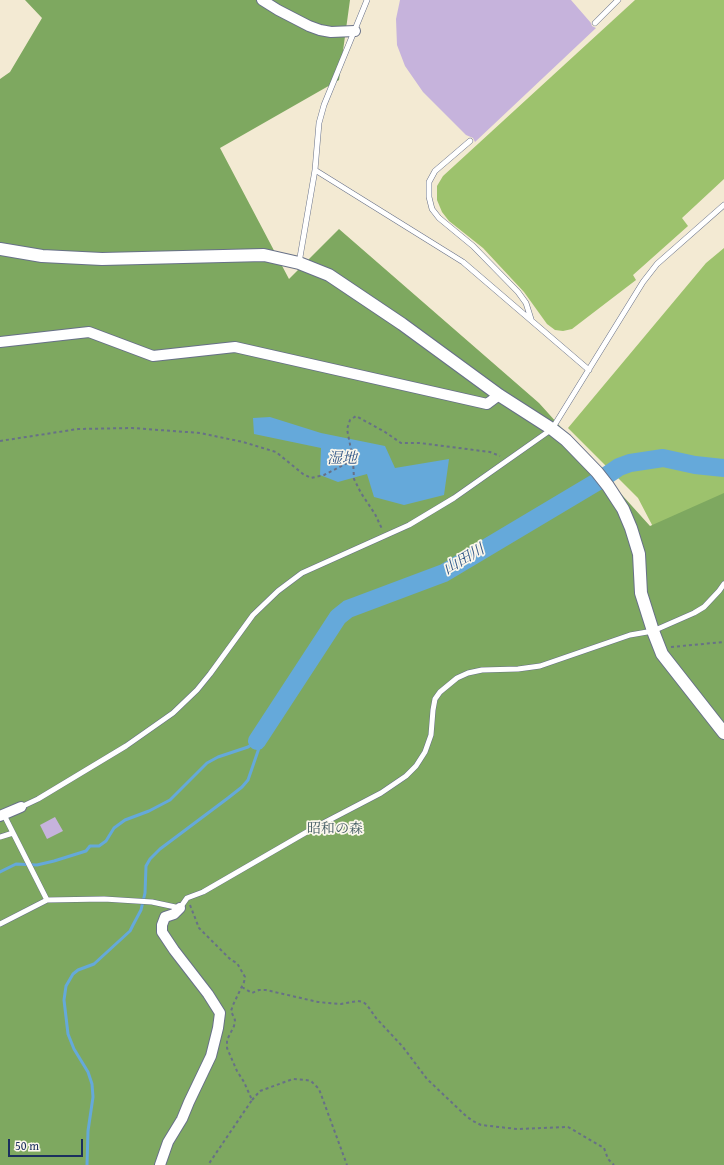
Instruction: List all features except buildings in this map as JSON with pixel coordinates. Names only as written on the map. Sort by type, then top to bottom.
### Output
[{"type":"street","points":[[262,0],[284,13],[320,30],[331,32],[355,31]]},
{"type":"street","points":[[0,249],[42,256],[102,259],[264,255],[299,262],[329,275],[402,324],[499,395],[552,429],[566,440],[597,472],[623,509],[631,528],[639,554],[641,593],[652,631],[662,654],[724,733]]},
{"type":"street","points":[[0,342],[89,332],[153,356],[235,347],[487,404],[499,395]]},
{"type":"street","points":[[2,815],[21,807]]},
{"type":"street","points":[[160,1165],[168,1142],[182,1119],[194,1090],[211,1056],[220,1013],[208,994],[162,932],[162,925],[165,917],[174,914],[180,908]]},
{"type":"lane","points":[[299,262],[315,170],[319,123],[324,105],[367,0]]},
{"type":"lane","points":[[595,23],[618,0]]},
{"type":"lane","points":[[470,140],[435,171],[429,182],[428,197],[432,209],[439,218],[473,246],[518,292],[526,303],[532,320]]},
{"type":"lane","points":[[315,170],[463,262],[589,370]]},
{"type":"lane","points":[[21,807],[38,800],[126,746],[173,713],[197,690],[253,615],[278,591],[302,573],[409,525],[454,498],[552,429],[643,282],[657,264],[724,205]]},
{"type":"lane","points":[[0,924],[47,900],[104,899],[152,902],[180,908],[188,898],[203,892],[312,829],[381,793],[406,776],[416,766],[425,752],[431,735],[435,699],[440,692],[457,678],[468,673],[482,670],[518,669],[540,666],[630,635],[652,631],[699,610],[712,599],[724,584]]},
{"type":"lane","points":[[2,815],[14,833],[47,900]]},
{"type":"lane","points":[[0,837],[14,833]]},
{"type":"path","points":[[385,536],[375,514],[360,493],[354,479],[353,460],[347,429],[350,420],[356,416],[385,432],[401,443],[420,443],[490,452],[509,460]]},
{"type":"path","points":[[0,441],[78,429],[132,428],[200,433],[243,442],[276,452],[303,474],[311,478],[324,474],[353,460]]},
{"type":"path","points":[[668,648],[724,642]]},
{"type":"path","points":[[242,987],[252,993],[259,990],[266,990],[318,1002],[341,1004],[358,1001],[363,1002],[403,1047],[427,1079],[473,1121],[481,1125],[517,1129],[568,1127],[604,1148],[608,1159],[614,1165]]},
{"type":"path","points":[[252,1100],[260,1091],[294,1080],[311,1081],[319,1089],[348,1165]]},
{"type":"green space","name":"昭和の森","points":[[25,0],[350,0],[339,80],[220,148],[289,279],[339,229],[539,403],[650,526],[724,493],[724,1165],[0,1165],[0,79],[10,72],[42,18]]},
{"type":"green space","points":[[635,0],[724,0],[724,179],[682,218],[688,226],[633,275],[636,280],[572,329],[563,331],[555,330],[547,324],[524,292],[483,248],[449,221],[442,212],[437,200],[437,186],[443,176]]},
{"type":"green space","points":[[724,248],[724,635],[711,638],[638,498],[568,428],[706,263]]},
{"type":"water","name":"湿地","points":[[270,417],[321,433],[385,446],[395,468],[449,459],[444,495],[404,505],[374,497],[367,474],[338,482],[320,475],[321,448],[254,434],[253,418]]},
{"type":"waterway","name":"山田川","points":[[257,741],[338,617],[348,609],[444,573],[600,480],[619,467],[630,463],[663,458],[695,465],[724,468]]},
{"type":"waterway","points":[[0,872],[16,864],[37,865],[86,851],[90,846],[99,846],[106,841],[114,828],[125,820],[149,811],[170,800],[207,763],[218,757],[248,747],[257,741],[259,748],[248,780],[242,787],[160,849],[150,859],[146,866],[145,893],[141,910],[130,931],[94,964],[78,970],[73,974],[66,986],[64,1000],[68,1034],[74,1049],[88,1072],[92,1084],[93,1097],[88,1131],[87,1165]]}]
